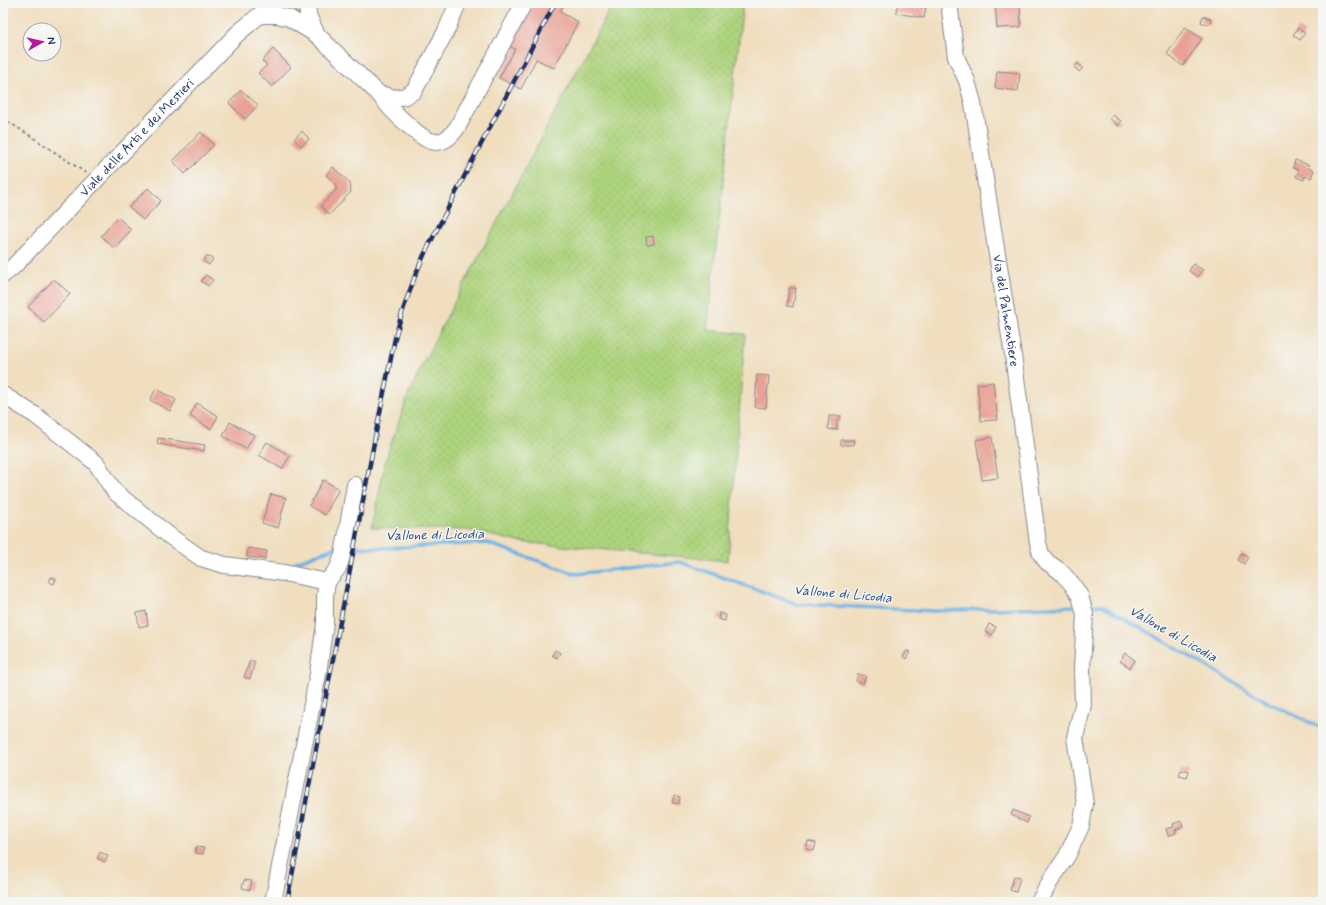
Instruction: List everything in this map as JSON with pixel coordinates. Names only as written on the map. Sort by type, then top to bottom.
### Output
[{"type":"street","name":"Viale delle Arti e dei Mestieri","points":[[3,275],[14,266],[96,179],[232,40],[274,3]]},
{"type":"street","points":[[307,3],[308,15],[317,35]]},
{"type":"street","points":[[379,94],[396,98],[405,96],[414,91],[446,31],[458,3]]},
{"type":"street","points":[[260,15],[277,15],[289,18],[317,35],[379,94],[390,109],[424,140],[432,142],[442,141],[454,133],[524,3]]},
{"type":"street","name":"Via del Palmentiere","points":[[949,3],[956,57],[967,81],[973,103],[1013,355],[1038,543],[1041,554],[1047,562],[1060,571],[1072,584],[1083,606],[1085,614],[1082,668],[1083,705],[1075,737],[1085,804],[1081,826],[1067,856],[1039,902]]},
{"type":"street","points":[[3,395],[35,415],[96,463],[115,492],[171,537],[201,558],[225,565],[284,573],[327,582]]},
{"type":"street","points":[[274,902],[318,674],[325,623],[325,596],[327,582],[338,568],[342,555],[350,519],[355,485]]},
{"type":"path","points":[[3,119],[24,131],[83,172],[96,179]]},
{"type":"green space","points":[[613,3],[743,3],[707,330],[745,334],[728,561],[519,542],[468,530],[372,528],[386,458],[408,396],[422,365]]},
{"type":"building","points":[[517,3],[564,3],[560,12],[578,22],[554,68],[536,59],[521,89],[499,78],[515,49],[498,40]]},
{"type":"building","points":[[898,3],[922,3],[921,7],[926,8],[924,18],[896,13]]},
{"type":"building","points":[[995,3],[1020,3],[1021,27],[997,28]]},
{"type":"building","points":[[1203,16],[1211,19],[1209,25],[1201,22]]},
{"type":"building","points":[[1185,27],[1202,39],[1183,66],[1167,54]]},
{"type":"building","points":[[1298,28],[1305,33],[1300,40],[1293,35]]},
{"type":"building","points":[[273,49],[291,67],[272,87],[258,73],[267,65],[262,61]]},
{"type":"building","points":[[1078,63],[1083,68],[1079,72],[1074,67]]},
{"type":"building","points":[[997,71],[1020,73],[1018,91],[995,88]]},
{"type":"building","points":[[241,90],[258,105],[245,119],[229,103]]},
{"type":"building","points":[[1113,115],[1121,121],[1118,126],[1110,119]]},
{"type":"building","points":[[302,131],[309,139],[301,146],[294,139]]},
{"type":"building","points":[[201,132],[214,145],[185,174],[173,161]]},
{"type":"building","points":[[1295,160],[1309,165],[1308,168],[1314,170],[1311,178],[1305,176],[1304,180],[1296,177],[1299,170],[1293,168]]},
{"type":"building","points":[[333,167],[350,183],[351,192],[329,215],[321,206],[336,190],[336,185],[326,175]]},
{"type":"building","points":[[148,188],[161,201],[143,220],[129,207]]},
{"type":"building","points":[[118,217],[131,230],[114,248],[101,236]]},
{"type":"building","points":[[653,236],[654,244],[647,245],[646,237]]},
{"type":"building","points":[[206,256],[213,259],[209,265],[203,261]]},
{"type":"building","points":[[1193,264],[1203,270],[1198,277],[1189,271]]},
{"type":"building","points":[[206,275],[213,280],[208,286],[201,281]]},
{"type":"building","points":[[54,279],[70,294],[44,322],[28,307]]},
{"type":"building","points":[[789,288],[796,288],[793,307],[787,306]]},
{"type":"building","points":[[757,375],[769,376],[766,408],[755,407]]},
{"type":"building","points":[[993,382],[998,420],[981,421],[977,384]]},
{"type":"building","points":[[156,389],[176,400],[170,411],[150,400]]},
{"type":"building","points":[[197,403],[218,416],[211,429],[190,416]]},
{"type":"building","points":[[829,416],[841,416],[840,421],[837,420],[837,430],[828,429]]},
{"type":"building","points":[[230,422],[254,435],[246,449],[223,436]]},
{"type":"building","points":[[992,437],[998,478],[982,480],[976,440]]},
{"type":"building","points":[[158,438],[205,445],[204,451],[157,444]]},
{"type":"building","points":[[841,440],[854,440],[853,445],[841,445]]},
{"type":"building","points":[[267,442],[290,456],[282,469],[259,455]]},
{"type":"building","points":[[323,480],[339,489],[325,515],[309,506]]},
{"type":"building","points":[[271,494],[286,498],[278,528],[262,523]]},
{"type":"building","points":[[248,548],[267,551],[265,559],[247,557]]},
{"type":"building","points":[[1242,553],[1248,557],[1244,564],[1238,560]]},
{"type":"building","points":[[51,577],[56,579],[54,584],[49,582]]},
{"type":"building","points":[[146,611],[148,625],[139,627],[137,613]]},
{"type":"building","points":[[719,613],[726,615],[725,621],[718,619]]},
{"type":"building","points":[[989,624],[996,627],[992,635],[985,632]]},
{"type":"building","points":[[555,650],[560,653],[557,658],[552,655]]},
{"type":"building","points":[[907,651],[910,652],[906,659],[903,657]]},
{"type":"building","points":[[1125,653],[1135,660],[1130,668],[1120,661]]},
{"type":"building","points":[[250,660],[255,662],[250,679],[244,677]]},
{"type":"building","points":[[858,674],[866,676],[863,684],[856,681]]},
{"type":"building","points":[[1181,769],[1189,771],[1187,777],[1179,775]]},
{"type":"building","points":[[674,795],[680,797],[679,804],[672,803]]},
{"type":"building","points":[[1013,810],[1029,817],[1027,823],[1011,815]]},
{"type":"building","points":[[1181,821],[1183,827],[1175,830],[1176,833],[1168,836],[1166,829],[1174,827],[1173,824]]},
{"type":"building","points":[[808,841],[816,843],[814,851],[806,849]]},
{"type":"building","points":[[196,847],[204,848],[203,854],[195,853]]},
{"type":"building","points":[[100,852],[108,856],[105,862],[97,858]]},
{"type":"building","points":[[1014,876],[1020,878],[1016,892],[1010,890]]},
{"type":"building","points":[[244,880],[252,881],[250,890],[242,888]]},
{"type":"waterway","name":"Vallone di Licodia","points":[[348,547],[381,548],[487,543],[576,574],[680,562],[797,604],[934,611],[1078,606]]},
{"type":"waterway","name":"Vallone di Licodia","points":[[296,562],[340,546]]},
{"type":"waterway","name":"Vallone di Licodia","points":[[1086,606],[1102,605],[1266,701],[1323,729]]},
{"type":"railway","points":[[287,902],[376,432],[395,338],[402,313],[424,255],[555,3]]}]
